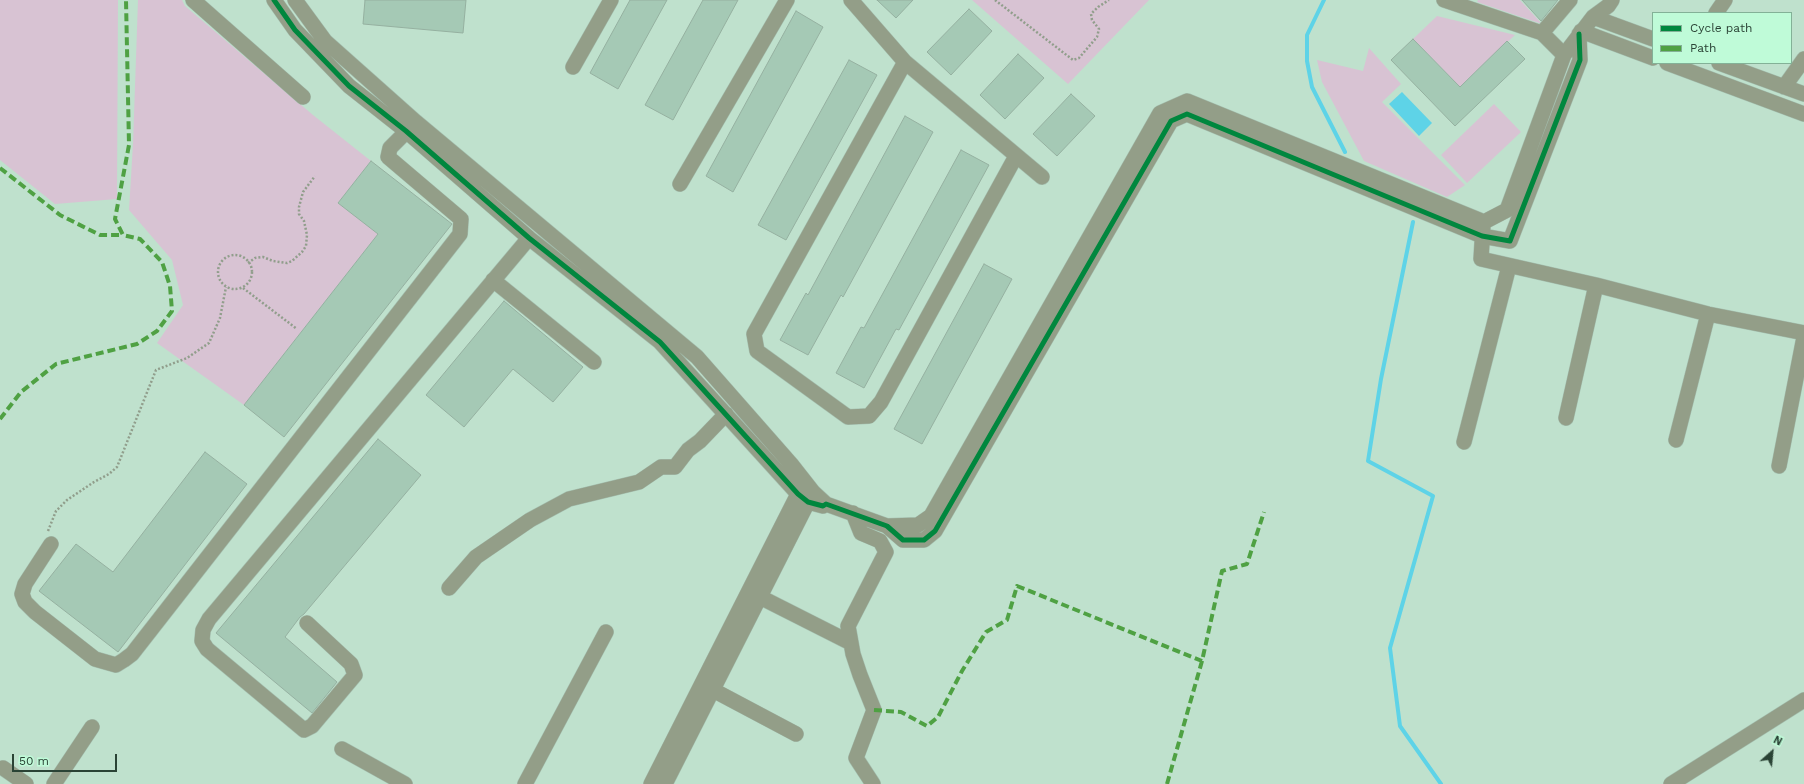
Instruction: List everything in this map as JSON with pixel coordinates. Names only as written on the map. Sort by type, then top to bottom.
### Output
[{"type":"street","points":[[193,0],[303,97]]},
{"type":"street","points":[[274,0],[296,30],[349,86],[411,126],[697,357],[792,464],[813,492],[826,504],[887,526],[918,525],[931,516],[1160,113],[1187,101],[1510,241],[1580,60],[1580,32]]},
{"type":"street","points":[[295,0],[325,41],[411,126],[529,238],[660,342],[803,498],[823,506],[826,504]]},
{"type":"street","points":[[573,67],[611,0]]},
{"type":"street","points":[[680,184],[787,0]]},
{"type":"street","points":[[851,0],[905,62],[1042,177]]},
{"type":"street","points":[[1444,0],[1542,33],[1564,55]]},
{"type":"street","points":[[1542,33],[1570,0]]},
{"type":"street","points":[[1593,17],[1596,0]]},
{"type":"street","points":[[1612,0],[1608,6],[1593,17],[1580,32],[1564,55],[1507,210],[1483,229],[1481,259],[1596,285],[1708,314],[1804,333]]},
{"type":"street","points":[[1717,12],[1725,0]]},
{"type":"street","points":[[1593,17],[1652,39]]},
{"type":"street","points":[[1580,32],[1652,58]]},
{"type":"street","points":[[1784,87],[1804,59]]},
{"type":"street","points":[[905,62],[754,334],[758,351],[848,417],[869,416],[881,402],[1016,156]]},
{"type":"street","points":[[1670,64],[1804,114]]},
{"type":"street","points":[[1722,64],[1804,94]]},
{"type":"street","points":[[47,551],[25,584],[22,594],[25,602],[95,659],[116,665],[132,654],[460,234],[461,219],[388,157],[390,148],[411,126]]},
{"type":"street","points":[[307,623],[351,664],[355,675],[312,726],[304,730],[207,649],[202,641],[203,630],[209,619],[529,238]]},
{"type":"street","points":[[1464,442],[1509,266]]},
{"type":"street","points":[[493,280],[594,362]]},
{"type":"street","points":[[1566,418],[1596,285]]},
{"type":"street","points":[[1676,440],[1708,314]]},
{"type":"street","points":[[1779,466],[1804,337]]},
{"type":"street","points":[[449,588],[476,557],[530,520],[569,499],[638,482],[661,467],[675,467],[688,450],[700,441],[726,414]]},
{"type":"street","points":[[662,784],[713,690],[760,597],[803,498]]},
{"type":"street","points":[[662,784],[803,498]]},
{"type":"street","points":[[853,513],[861,533],[880,541],[886,552],[848,626],[860,676],[874,710],[856,758],[873,784]]},
{"type":"street","points":[[760,597],[851,643]]},
{"type":"street","points":[[524,784],[606,632]]},
{"type":"street","points":[[713,690],[796,734]]},
{"type":"street","points":[[1670,784],[1804,700]]},
{"type":"street","points":[[54,784],[92,727]]},
{"type":"street","points":[[342,749],[405,784]]},
{"type":"street","points":[[3,768],[26,784]]},
{"type":"path","points":[[995,0],[1073,60],[1079,58],[1097,38],[1099,29],[1092,20],[1091,14],[1108,0]]},
{"type":"path","points":[[248,263],[255,258],[263,257],[273,261],[287,263],[292,261],[302,252],[306,246],[307,235],[304,221],[299,214],[300,207],[303,192],[315,176]]},
{"type":"path","points":[[236,255],[247,260],[252,270],[250,282],[243,288],[234,290],[226,287],[219,280],[218,268],[224,258],[236,255]]},
{"type":"path","points":[[47,551],[46,537],[56,511],[79,491],[114,471],[120,463],[156,370],[187,358],[209,343],[220,318],[226,287]]},
{"type":"path","points":[[243,288],[297,329]]},
{"type":"shaded area","points":[[0,0],[118,0],[117,199],[55,204],[0,160]]},
{"type":"shaded area","points":[[138,0],[182,0],[185,6],[313,115],[371,161],[338,203],[378,234],[244,405],[157,343],[183,305],[172,260],[129,210]]},
{"type":"shaded area","points":[[972,0],[1149,0],[1068,84]]},
{"type":"shaded area","points":[[1478,0],[1520,0],[1542,24],[1477,2]]},
{"type":"shaded area","points":[[1437,16],[1515,35],[1460,87],[1413,39]]},
{"type":"shaded area","points":[[1369,48],[1401,84],[1382,102],[1465,185],[1447,197],[1364,161],[1322,82],[1317,60],[1363,71]]},
{"type":"shaded area","points":[[1494,104],[1521,132],[1467,183],[1441,155]]},
{"type":"water","points":[[1402,92],[1432,123],[1419,136],[1389,104]]},
{"type":"building","points":[[365,0],[466,0],[463,33],[363,24]]},
{"type":"building","points":[[630,0],[667,0],[618,89],[590,73]]},
{"type":"building","points":[[703,0],[738,0],[673,120],[645,105]]},
{"type":"building","points":[[877,0],[913,0],[896,18]]},
{"type":"building","points":[[1522,0],[1558,0],[1541,21]]},
{"type":"building","points":[[969,9],[992,31],[951,75],[927,52]]},
{"type":"building","points":[[796,11],[823,27],[733,192],[706,176]]},
{"type":"building","points":[[1413,39],[1460,87],[1507,41],[1525,59],[1455,126],[1391,60]]},
{"type":"building","points":[[1018,54],[1044,78],[1005,119],[980,95]]},
{"type":"building","points":[[849,60],[877,75],[786,240],[758,225]]},
{"type":"building","points":[[1071,94],[1095,116],[1057,156],[1033,134]]},
{"type":"building","points":[[905,116],[933,132],[843,297],[841,295],[808,355],[780,340],[806,293],[808,295]]},
{"type":"building","points":[[961,150],[989,165],[899,330],[896,329],[864,388],[836,373],[861,327],[864,328]]},
{"type":"building","points":[[371,161],[452,224],[284,437],[244,405],[378,234],[338,203]]},
{"type":"building","points":[[984,264],[1012,279],[922,444],[894,429]]},
{"type":"building","points":[[504,301],[583,367],[553,402],[513,369],[464,427],[426,395]]},
{"type":"building","points":[[378,439],[421,475],[300,617],[285,637],[337,682],[312,713],[216,633]]},
{"type":"building","points":[[205,452],[247,484],[118,652],[39,591],[76,544],[113,572]]},
{"type":"waterway","points":[[1324,0],[1307,35],[1307,61],[1312,87],[1345,152]]},
{"type":"waterway","points":[[1413,222],[1381,379],[1368,461],[1433,496],[1390,648],[1400,726],[1441,784]]},
{"type":"marked path","points":[[0,419],[21,392],[56,364],[137,344],[157,331],[172,311],[170,286],[162,262],[140,239],[123,235],[115,219],[129,145],[126,0]]},
{"type":"marked path","points":[[0,168],[60,215],[100,235],[123,235]]},
{"type":"marked path","points":[[1167,784],[1202,661],[1222,571],[1247,564],[1264,512]]},
{"type":"marked path","points":[[874,710],[901,712],[927,726],[938,717],[962,671],[986,632],[1007,620],[1017,586],[1202,661]]},
{"type":"cycle path","points":[[274,0],[295,30],[349,86],[406,131],[529,238],[660,342],[798,494],[808,502],[823,506],[826,504],[887,526],[903,540],[924,540],[935,531],[1171,121],[1187,114],[1482,236],[1510,241],[1580,60],[1579,34]]}]
